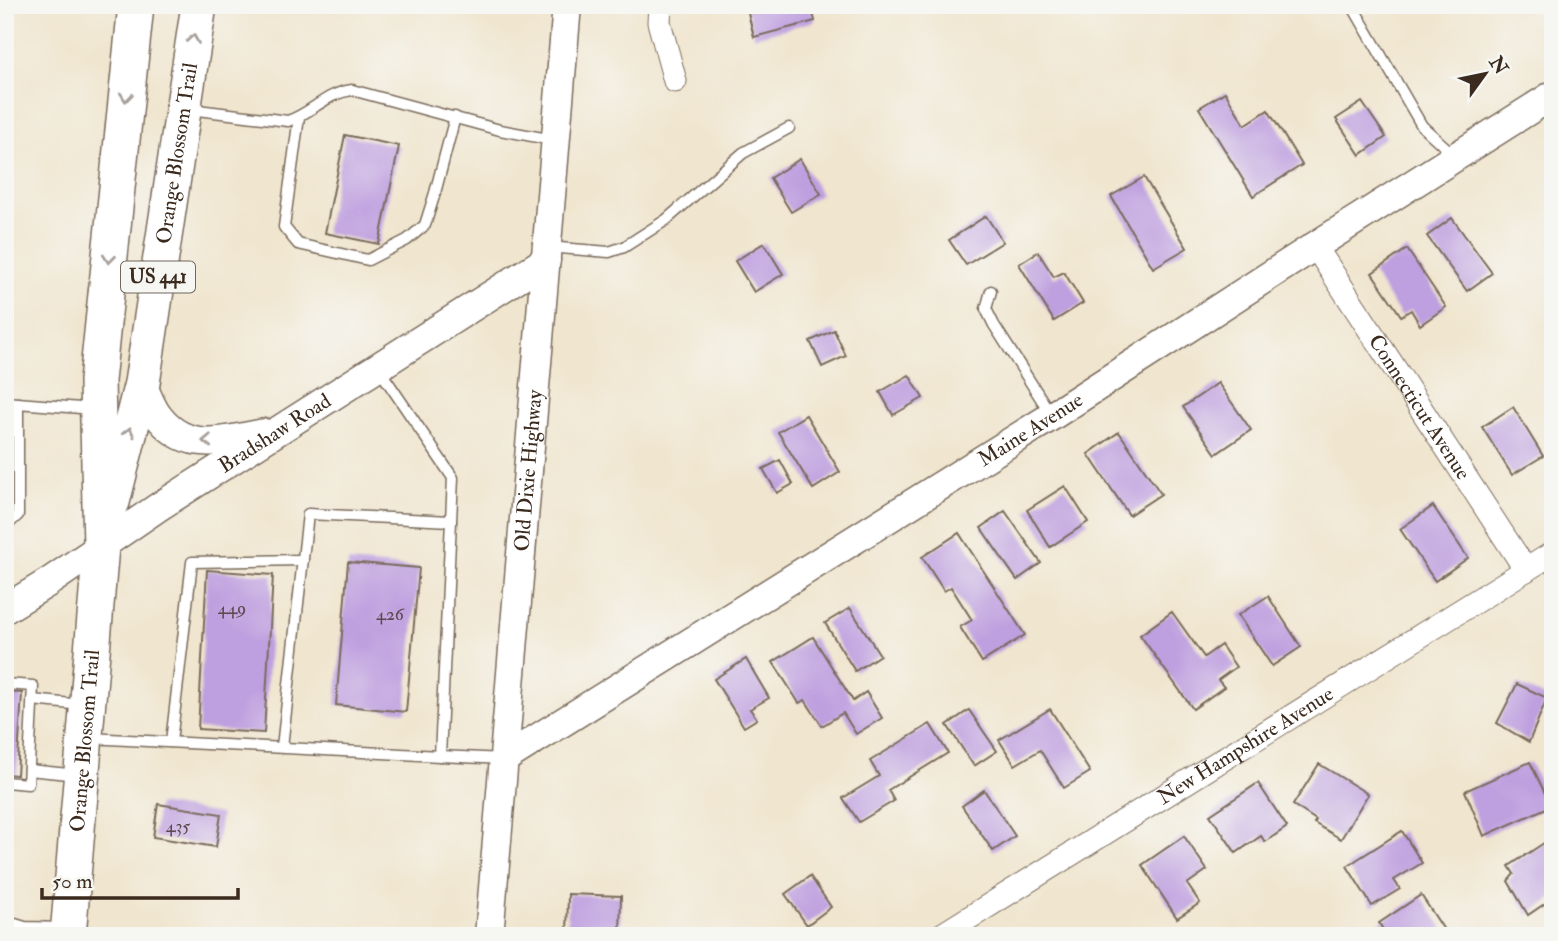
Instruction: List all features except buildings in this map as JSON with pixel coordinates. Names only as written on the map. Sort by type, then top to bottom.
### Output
[{"type":"main road","name":"Orange Blossom Trail","points":[[69,932],[101,546],[97,381],[136,5]]},
{"type":"main road","name":"Orange Blossom Trail","points":[[101,546],[142,383],[199,5]]},
{"type":"street","name":"Old Dixie Highway","points":[[489,936],[567,5]]},
{"type":"street","points":[[660,5],[659,22],[675,80]]},
{"type":"street","name":"Maine Avenue","points":[[504,759],[1052,416],[1553,95]]},
{"type":"street","name":"Connecticut Avenue","points":[[1315,246],[1526,570]]},
{"type":"street","name":"Bradshaw Road","points":[[5,610],[546,254]]},
{"type":"street","points":[[142,383],[156,412],[177,435],[194,441],[212,441],[275,431]]},
{"type":"street","name":"New Hampshire Avenue","points":[[940,936],[1553,553]]},
{"type":"lane","points":[[1353,6],[1422,126],[1455,157]]},
{"type":"lane","points":[[183,108],[288,121],[299,117],[328,97],[341,91],[352,90],[500,130],[556,140]]},
{"type":"lane","points":[[299,117],[284,227],[298,244],[368,260],[407,240],[425,225],[455,117]]},
{"type":"lane","points":[[546,254],[609,252],[624,247],[666,220],[743,153],[789,128]]},
{"type":"lane","points":[[991,291],[986,309],[993,325],[1052,416]]},
{"type":"lane","points":[[377,367],[453,478],[440,756]]},
{"type":"lane","points":[[5,402],[97,409]]},
{"type":"lane","points":[[5,527],[18,515],[18,403]]},
{"type":"lane","points":[[282,747],[308,514],[451,521]]},
{"type":"lane","points":[[171,742],[192,562],[303,560]]},
{"type":"lane","points":[[5,684],[33,686],[26,720],[24,752],[29,769],[28,784],[5,782]]},
{"type":"lane","points":[[32,700],[86,721],[171,742],[504,759]]},
{"type":"lane","points":[[29,769],[82,776]]},
{"type":"lane","points":[[5,921],[25,928],[69,932]]}]
